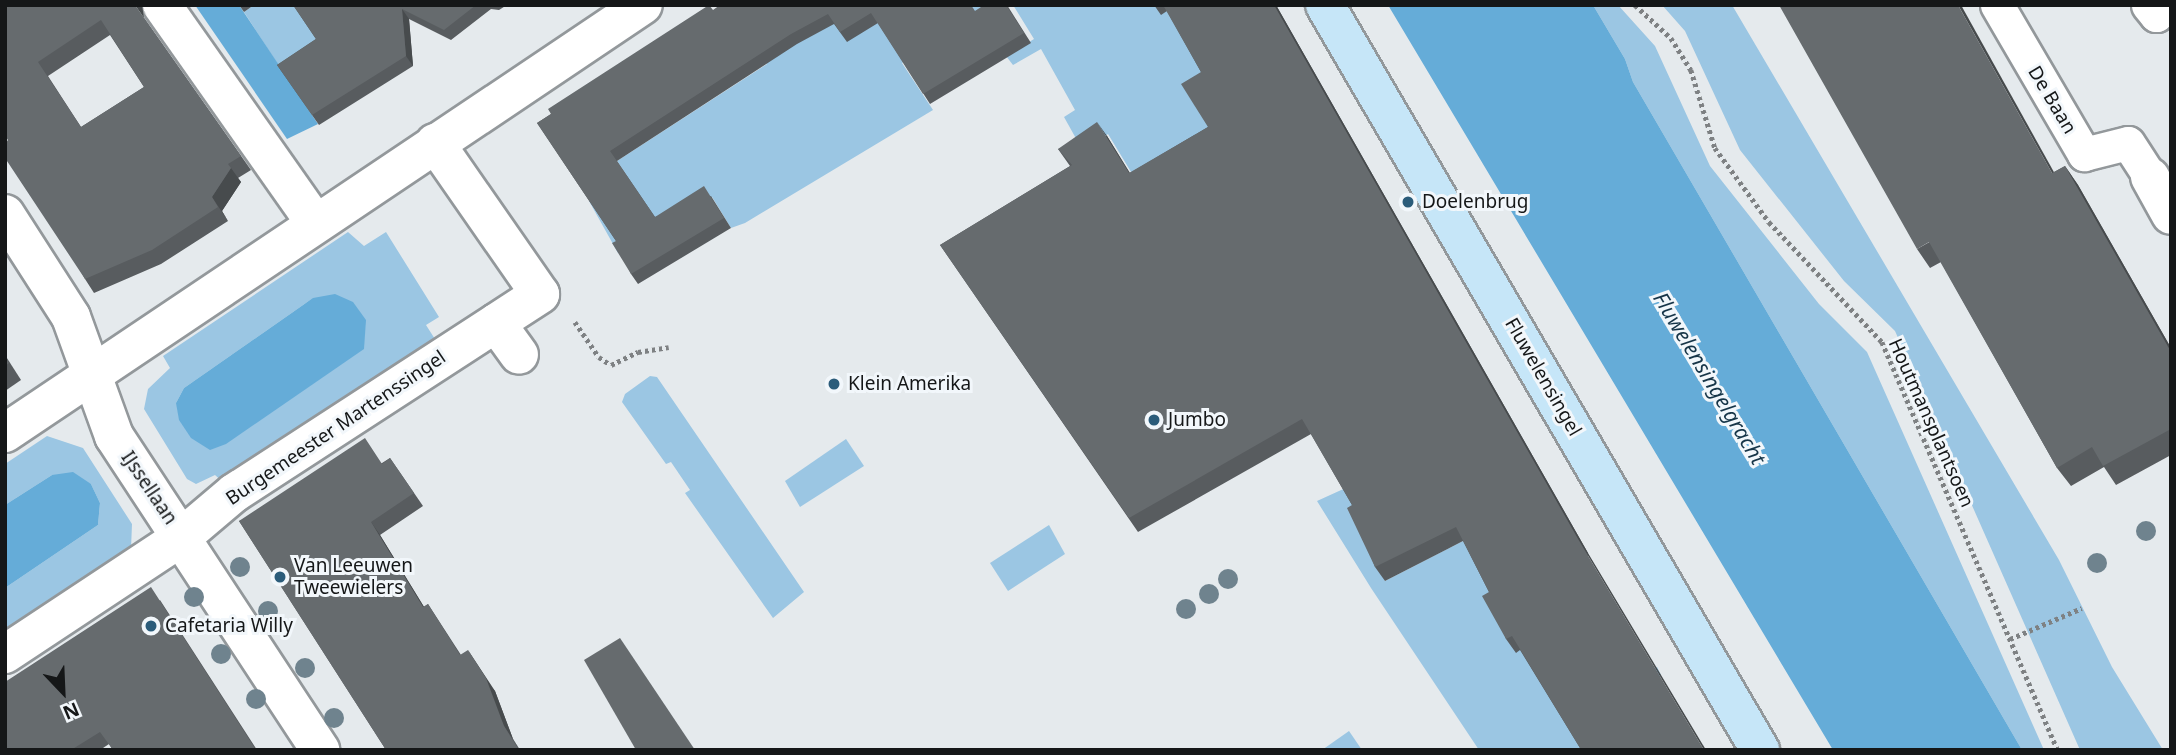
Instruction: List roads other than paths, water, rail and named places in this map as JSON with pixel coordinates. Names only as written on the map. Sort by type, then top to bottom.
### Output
[{"type":"main road","name":"Fluwelensingel","points":[[1325,5],[1760,750]]},
{"type":"street","points":[[162,5],[315,223]]},
{"type":"street","points":[[5,433],[643,5]]},
{"type":"street","name":"De Baan","points":[[1997,5],[2084,154],[2128,143],[2171,215]]},
{"type":"street","name":"Burgemeester Martenssingel","points":[[5,653],[182,537],[234,493],[540,294],[435,143]]},
{"type":"street","name":"IJssellaan","points":[[5,214],[71,317],[95,373],[114,436],[320,750]]},
{"type":"street","points":[[496,323],[519,355]]},
{"type":"water","points":[[195,5],[239,5],[318,124],[287,139]]},
{"type":"water","name":"Fluwelensingelgracht","points":[[1388,5],[1593,5],[1625,59],[1633,82],[2022,750],[1833,750]]},
{"type":"water","points":[[335,294],[353,302],[366,320],[364,349],[226,444],[210,450],[191,438],[179,420],[176,403],[184,388],[313,298]]},
{"type":"water","points":[[73,472],[91,484],[100,503],[98,525],[5,588],[5,505],[52,475]]},
{"type":"place","name":"Doelenbrug","points":[[1408,202]]},
{"type":"place","name":"Klein Amerika","points":[[834,384]]},
{"type":"place","name":"Jumbo","points":[[1154,420]]},
{"type":"place","name":"Van Leeuwen Tweewielers","points":[[280,577]]},
{"type":"place","name":"Cafetaria Willy","points":[[151,626]]}]
